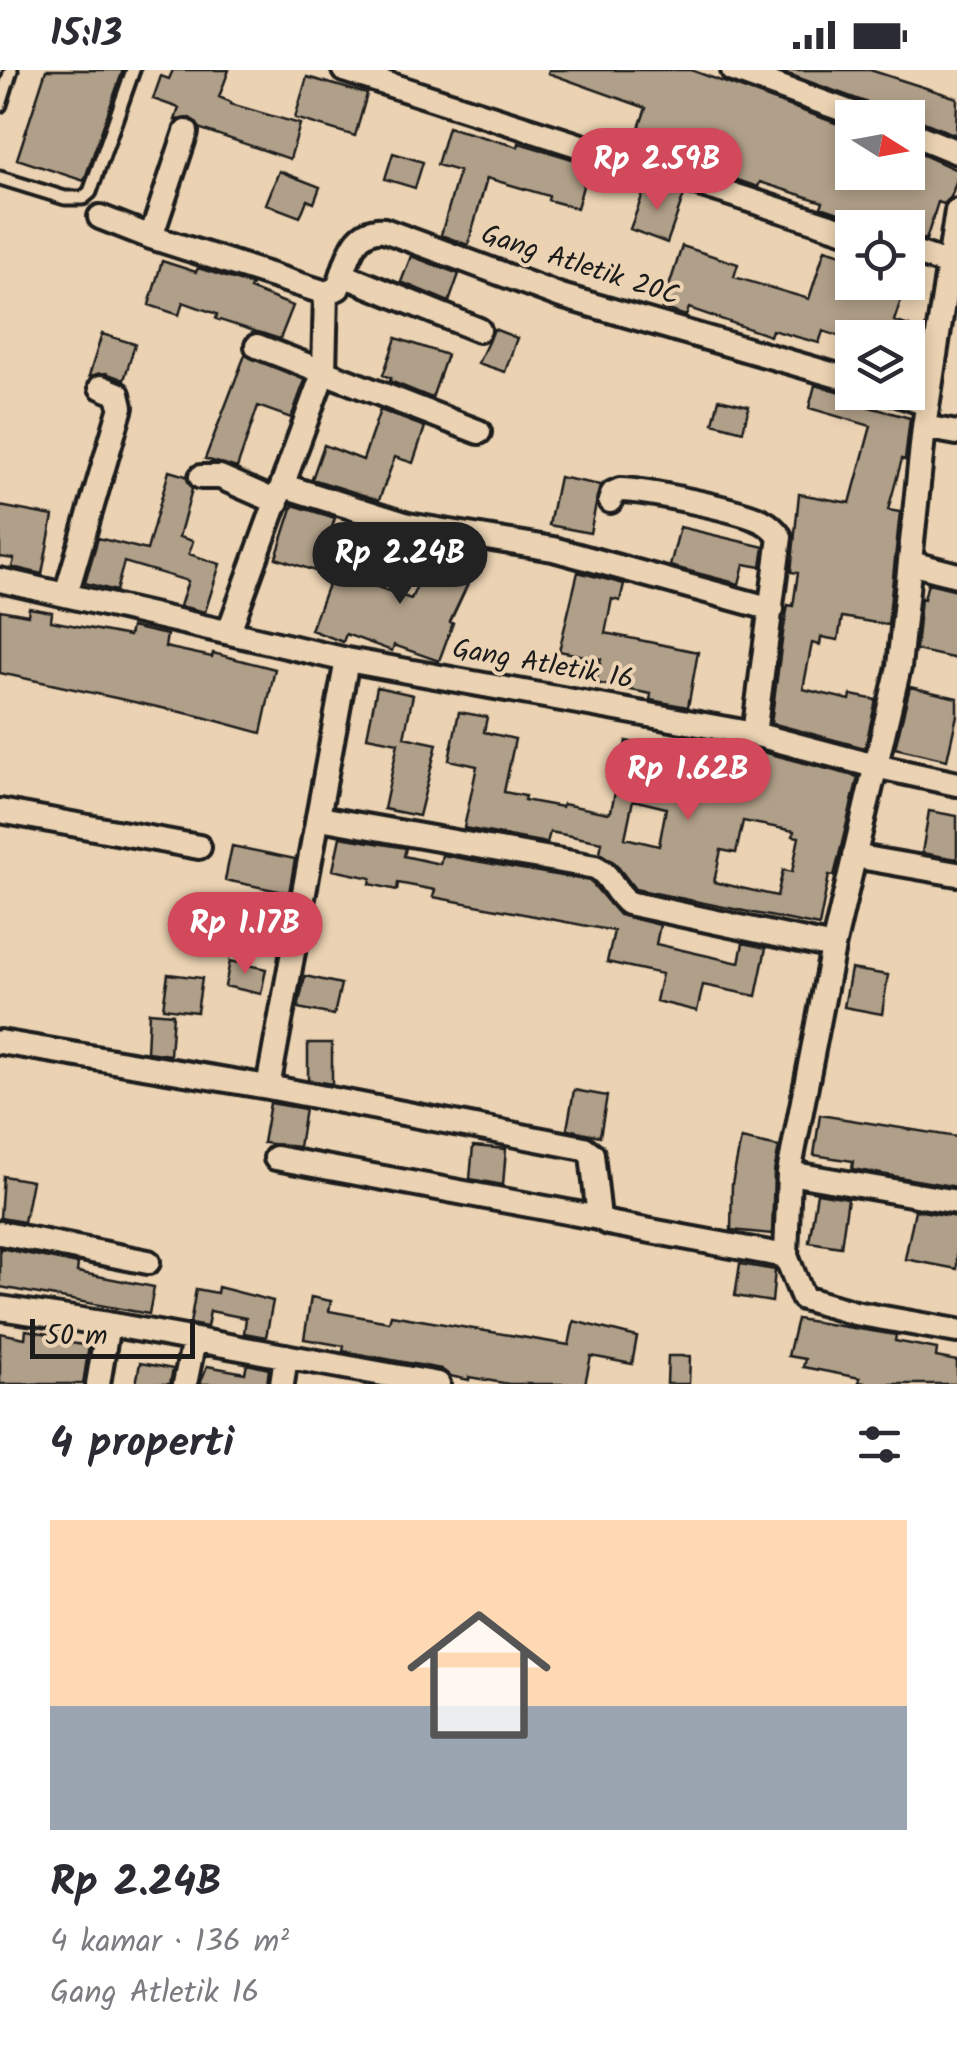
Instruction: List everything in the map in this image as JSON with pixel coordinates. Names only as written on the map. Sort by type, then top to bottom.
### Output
[{"type":"street","points":[[344,70],[835,227]]},
{"type":"street","points":[[733,70],[835,107]]},
{"type":"street","points":[[152,237],[186,132]]},
{"type":"street","points":[[925,139],[957,152]]},
{"type":"street","points":[[957,215],[926,415],[898,667],[833,947],[790,1173],[786,1256],[803,1298],[855,1313],[957,1331]]},
{"type":"street","points":[[100,217],[326,292],[324,372],[229,631]]},
{"type":"street","name":"Gang Atletik 20C","points":[[326,292],[338,288],[363,233],[384,230],[561,296],[835,375]]},
{"type":"street","points":[[925,256],[949,264]]},
{"type":"street","points":[[343,275],[478,330]]},
{"type":"street","points":[[257,346],[479,432]]},
{"type":"street","points":[[66,594],[121,408],[118,394],[102,387]]},
{"type":"street","points":[[919,410],[957,432]]},
{"type":"street","points":[[201,476],[220,477],[408,526],[553,549],[772,609]]},
{"type":"street","points":[[610,501],[614,493],[626,490],[751,516],[772,527],[780,537],[754,734]]},
{"type":"street","points":[[910,564],[957,575]]},
{"type":"street","name":"Gang Atletik 16","points":[[0,580],[346,660],[754,734],[957,784]]},
{"type":"street","points":[[268,1087],[346,660]]},
{"type":"street","points":[[0,811],[199,847]]},
{"type":"street","points":[[320,818],[596,867],[604,871],[628,902],[833,947]]},
{"type":"street","points":[[854,856],[957,874]]},
{"type":"street","points":[[0,1042],[268,1087],[584,1148],[592,1154],[599,1218]]},
{"type":"street","points":[[276,1158],[786,1256]]},
{"type":"street","points":[[790,1173],[957,1202]]},
{"type":"street","points":[[0,1233],[148,1262]]},
{"type":"street","points":[[0,1308],[438,1384]]},
{"type":"street","points":[[98,1384],[108,1324]]},
{"type":"street","points":[[185,1384],[194,1340]]},
{"type":"street","points":[[282,1384],[286,1356]]},
{"type":"lane","points":[[0,104],[11,70]]},
{"type":"lane","points":[[0,178],[65,198],[83,198],[90,192],[132,70]]},
{"type":"building","points":[[46,70],[123,70],[84,181],[17,159]]},
{"type":"building","points":[[173,70],[229,70],[219,97],[300,124],[290,159],[201,129],[190,118],[175,120],[179,108],[153,99],[161,76],[169,79]]},
{"type":"building","points":[[691,70],[835,123],[835,190],[925,190],[925,156],[957,170],[957,179],[951,197],[944,204],[938,202],[926,240],[925,210],[835,212],[821,207],[823,202],[760,182],[758,187],[633,145],[646,108],[548,73]]},
{"type":"building","points":[[777,70],[870,70],[957,98],[956,135],[925,122],[925,100],[860,100]]},
{"type":"building","points":[[307,77],[367,94],[355,136],[295,118]]},
{"type":"building","points":[[448,127],[589,164],[577,208],[487,178],[468,245],[441,235],[459,171],[437,165]]},
{"type":"building","points":[[393,153],[423,162],[415,188],[385,179]]},
{"type":"building","points":[[279,171],[320,187],[314,203],[307,200],[300,217],[266,204]]},
{"type":"building","points":[[647,183],[684,195],[667,243],[630,229]]},
{"type":"building","points":[[682,246],[738,264],[734,277],[809,299],[825,249],[835,252],[835,300],[901,300],[894,320],[835,320],[835,335],[823,331],[819,343],[772,330],[770,336],[689,308],[686,316],[662,308]]},
{"type":"building","points":[[411,256],[459,274],[449,302],[401,282]]},
{"type":"building","points":[[162,261],[252,285],[250,289],[293,306],[280,339],[216,319],[217,314],[183,302],[179,315],[149,305]]},
{"type":"building","points":[[494,329],[517,338],[505,372],[478,363]]},
{"type":"building","points":[[102,334],[135,344],[124,380],[106,373],[89,376]]},
{"type":"building","points":[[396,338],[447,355],[432,398],[383,375]]},
{"type":"building","points":[[245,355],[305,380],[291,418],[258,406],[237,468],[205,459]]},
{"type":"building","points":[[815,385],[835,390],[835,410],[880,410],[910,418],[905,460],[902,459],[888,510],[900,512],[888,625],[842,617],[838,640],[821,637],[820,645],[812,643],[803,689],[850,700],[851,695],[876,700],[865,748],[771,723],[788,605],[793,606],[798,573],[791,572],[799,494],[850,503],[871,426],[809,408]]},
{"type":"building","points":[[719,399],[749,406],[743,431],[713,423]]},
{"type":"building","points":[[380,410],[425,427],[413,463],[395,457],[379,500],[312,479],[324,445],[363,460]]},
{"type":"building","points":[[169,471],[186,476],[192,489],[179,537],[193,541],[189,554],[220,564],[205,612],[180,606],[188,581],[124,562],[116,591],[85,583],[98,538],[147,550]]},
{"type":"building","points":[[559,477],[600,485],[590,533],[549,525]]},
{"type":"building","points":[[293,505],[335,518],[318,572],[276,558]]},
{"type":"building","points":[[0,506],[53,516],[42,574],[12,567],[14,559],[0,557]]},
{"type":"building","points":[[680,527],[764,547],[761,567],[744,564],[739,584],[670,566]]},
{"type":"building","points":[[435,545],[458,548],[480,558],[450,622],[453,623],[439,661],[394,645],[392,651],[346,634],[343,642],[311,630],[333,571],[411,599]]},
{"type":"building","points":[[578,572],[624,584],[620,601],[612,599],[605,633],[698,652],[688,707],[650,700],[651,694],[596,683],[601,659],[559,651]]},
{"type":"building","points":[[928,583],[957,590],[957,659],[916,650],[921,598],[924,599]]},
{"type":"building","points":[[29,608],[52,612],[51,621],[129,636],[131,627],[167,635],[165,647],[212,657],[213,653],[275,669],[261,733],[0,673],[0,610],[28,615]]},
{"type":"building","points":[[377,687],[413,695],[404,737],[437,744],[419,816],[384,809],[398,743],[367,737]]},
{"type":"building","points":[[910,687],[957,698],[947,760],[895,748]]},
{"type":"building","points":[[459,712],[487,717],[484,732],[515,739],[504,792],[562,807],[563,804],[611,811],[626,741],[651,746],[647,768],[683,775],[689,745],[744,756],[751,749],[858,777],[834,876],[829,875],[819,926],[635,889],[615,863],[600,853],[602,842],[550,832],[547,843],[464,828],[477,766],[449,760]],"holes":[[[633,800],[666,808],[659,846],[625,838]],[[743,821],[794,831],[793,836],[799,837],[792,872],[783,870],[777,896],[714,882],[721,850],[736,853]]]},
{"type":"building","points":[[929,811],[957,816],[957,859],[922,853]]},
{"type":"building","points":[[340,837],[406,848],[404,856],[440,864],[442,855],[590,881],[619,915],[660,925],[656,944],[739,963],[743,943],[766,948],[756,996],[703,985],[697,1011],[656,1001],[662,974],[607,962],[614,931],[433,897],[435,890],[398,883],[397,890],[370,884],[371,878],[333,870]]},
{"type":"building","points":[[232,846],[295,859],[289,893],[225,880]]},
{"type":"building","points":[[230,961],[266,969],[261,994],[225,986]]},
{"type":"building","points":[[851,969],[888,975],[882,1014],[844,1007]]},
{"type":"building","points":[[168,974],[202,978],[197,1012],[163,1008]]},
{"type":"building","points":[[305,976],[341,984],[334,1015],[298,1008]]},
{"type":"building","points":[[149,1012],[173,1014],[170,1055],[147,1052]]},
{"type":"building","points":[[308,1043],[332,1043],[332,1084],[308,1080]]},
{"type":"building","points":[[574,1090],[607,1096],[600,1136],[567,1129]]},
{"type":"building","points":[[270,1103],[305,1109],[299,1147],[263,1143]]},
{"type":"building","points":[[820,1115],[957,1137],[957,1187],[852,1169],[853,1161],[814,1155]]},
{"type":"building","points":[[741,1139],[779,1147],[772,1234],[731,1230],[732,1184]]},
{"type":"building","points":[[473,1146],[506,1149],[503,1185],[470,1179]]},
{"type":"building","points":[[3,1176],[32,1181],[24,1222],[0,1218]]},
{"type":"building","points":[[817,1193],[848,1198],[841,1247],[809,1242]]},
{"type":"building","points":[[915,1210],[957,1217],[957,1269],[905,1259]]},
{"type":"building","points":[[0,1248],[78,1264],[77,1272],[154,1287],[149,1314],[0,1287]]},
{"type":"building","points":[[740,1264],[775,1270],[772,1302],[735,1296]]},
{"type":"building","points":[[218,1287],[273,1301],[266,1337],[244,1333],[246,1318],[210,1311],[207,1327],[190,1324],[196,1289],[217,1293]]},
{"type":"building","points":[[311,1297],[331,1301],[329,1311],[389,1322],[391,1315],[569,1345],[574,1321],[637,1337],[632,1364],[591,1356],[585,1384],[469,1380],[450,1376],[441,1369],[343,1351],[344,1346],[304,1339]]},
{"type":"building","points":[[797,1319],[896,1335],[895,1341],[937,1349],[936,1357],[957,1361],[957,1384],[870,1384],[859,1382],[860,1378],[803,1367],[805,1359],[788,1356]]},
{"type":"building","points":[[26,1330],[54,1335],[53,1340],[89,1346],[83,1384],[0,1384],[0,1333],[25,1338]]},
{"type":"building","points":[[668,1356],[690,1356],[689,1384],[667,1384]]},
{"type":"building","points":[[140,1363],[173,1369],[170,1384],[136,1384]]},
{"type":"building","points":[[247,1364],[269,1369],[267,1384],[200,1384],[207,1366],[245,1373]]}]
